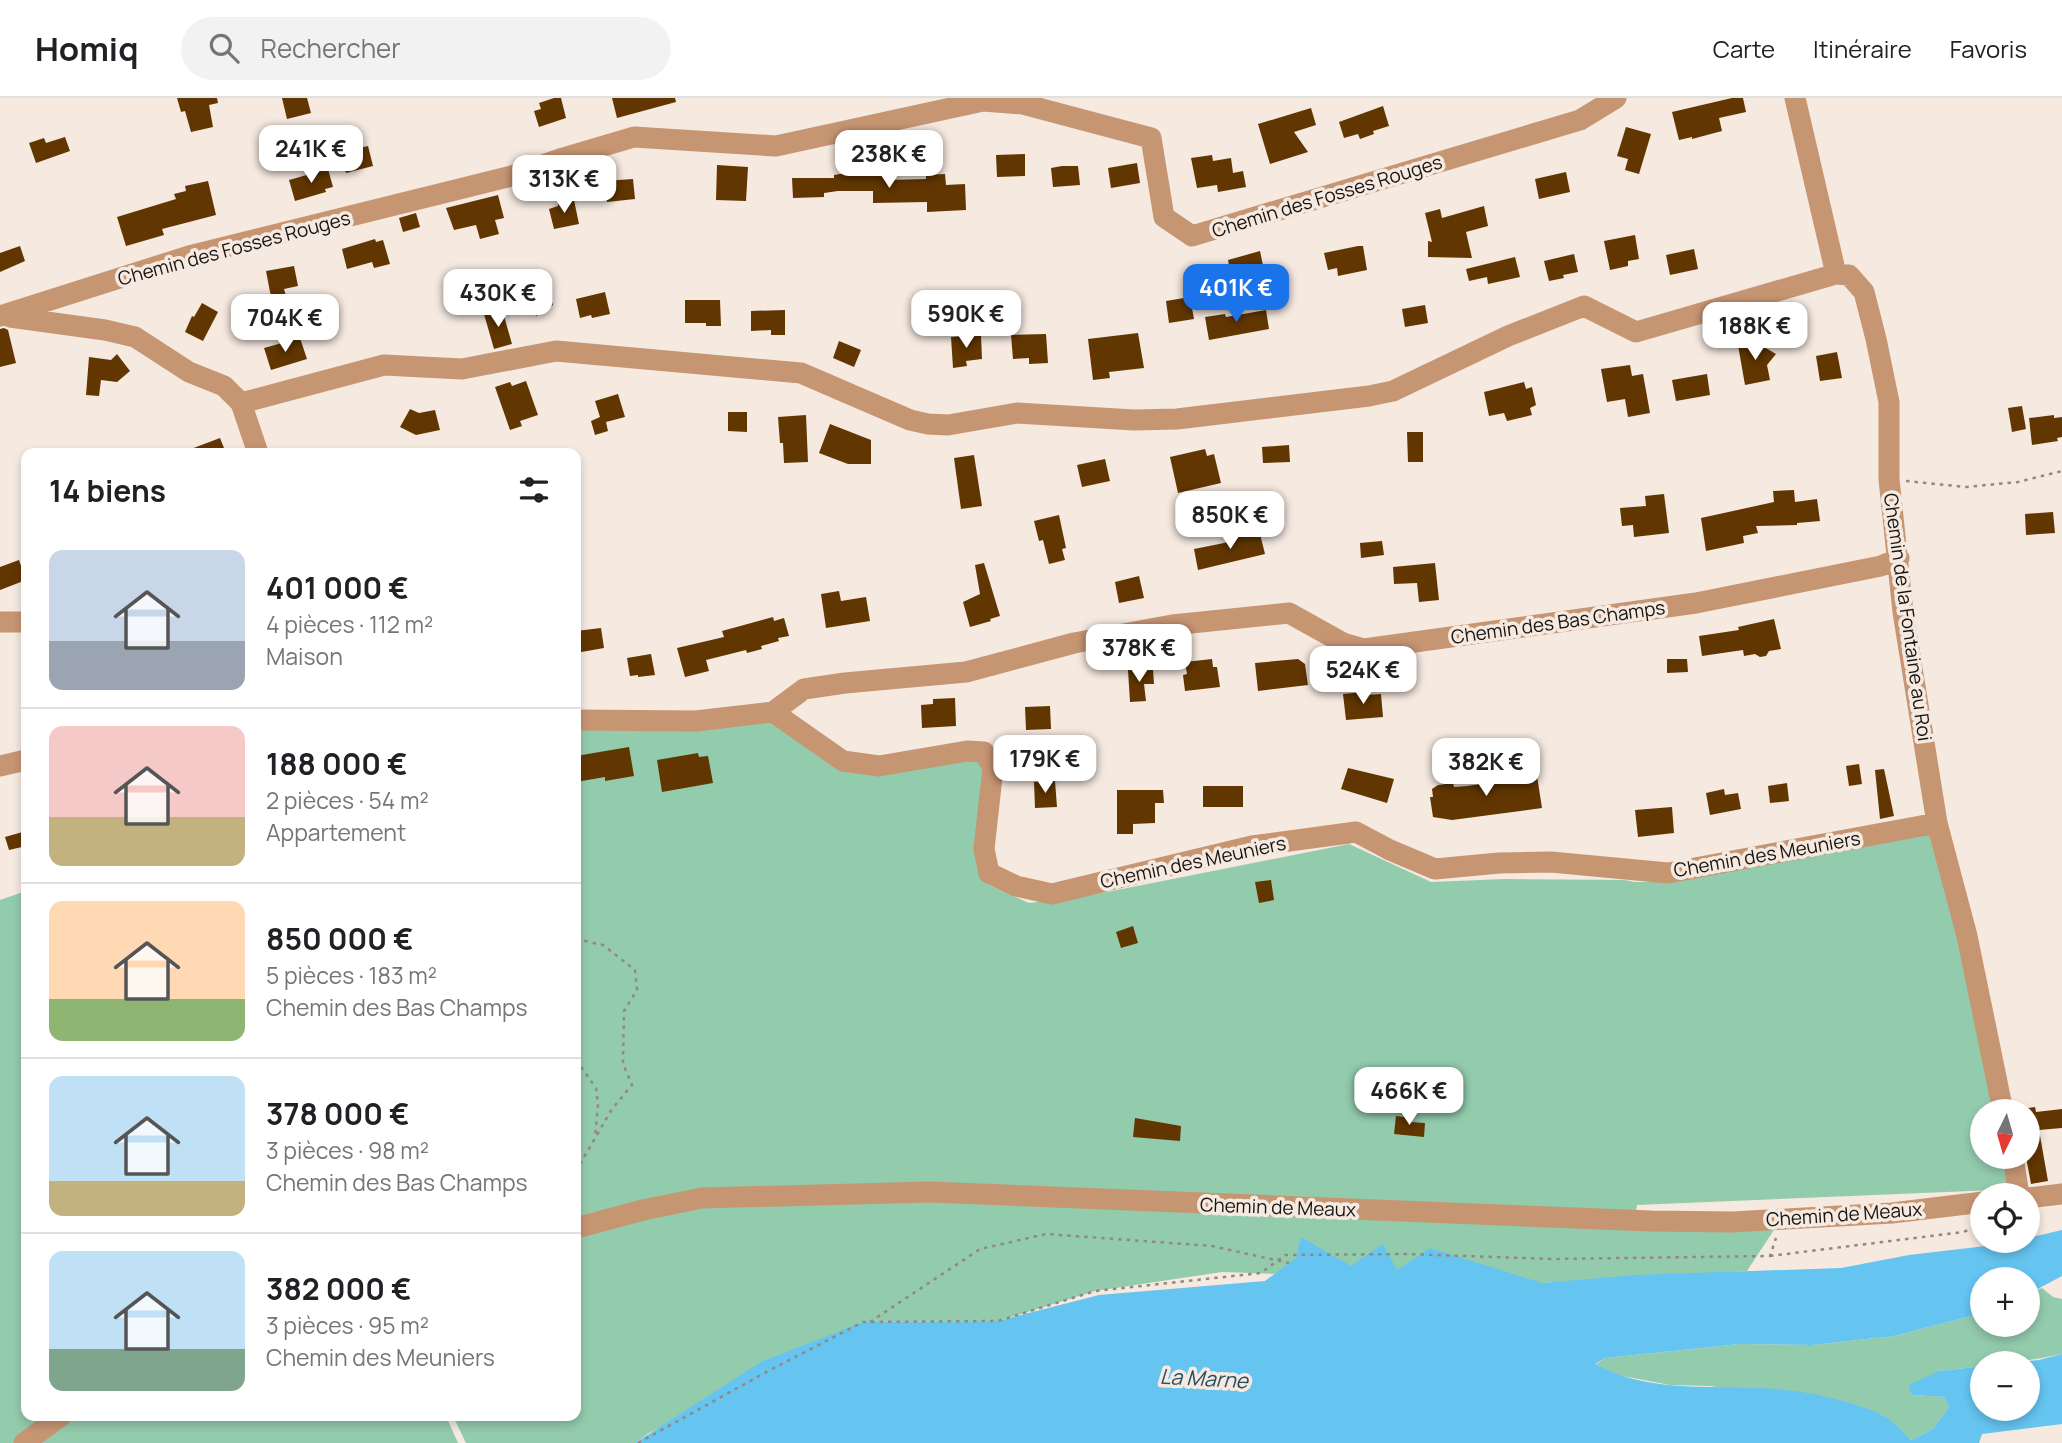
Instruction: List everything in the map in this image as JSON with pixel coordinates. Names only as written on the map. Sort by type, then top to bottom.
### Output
[{"type":"street","name":"Chemin des Fosses Rouges","points":[[0,316],[189,256],[512,176],[634,137],[776,146],[983,101],[1023,104],[1151,138],[1164,217],[1192,236],[1580,120],[1616,98]]},
{"type":"street","points":[[241,403],[384,365],[462,369],[556,351],[801,373],[909,420],[928,424],[948,425],[1017,413],[1133,420],[1177,419],[1369,396],[1393,391],[1508,337],[1584,306],[1636,332],[1836,274],[1795,98]]},
{"type":"street","name":"Chemin de la Fontaine au Roi","points":[[1836,274],[1849,275],[1864,292],[1889,402],[1889,479],[1903,612],[1937,823],[1967,936],[2001,1099]]},
{"type":"street","points":[[0,316],[105,330],[135,337],[189,372],[223,386],[241,403],[256,448]]},
{"type":"street","name":"Chemin des Bas Champs","points":[[773,712],[804,689],[966,672],[1074,643],[1172,625],[1289,613],[1343,643],[1364,649],[1696,603],[1881,566],[1899,558]]},
{"type":"street","points":[[0,622],[21,622]]},
{"type":"street","points":[[581,720],[696,721],[773,712]]},
{"type":"street","name":"Chemin des Meuniers","points":[[773,712],[843,761],[879,766],[967,751],[984,752],[993,768],[984,849],[989,873],[1016,886],[1052,894],[1252,846],[1356,832],[1436,869],[1499,863],[1551,862],[1668,873],[1937,823]]},
{"type":"street","points":[[0,766],[21,761]]},
{"type":"street","name":"Chemin de Meaux","points":[[581,1227],[702,1198],[930,1192],[1733,1222],[1892,1213],[1970,1204]]},
{"type":"street","points":[[2040,1197],[2062,1194]]},
{"type":"street","points":[[24,1443],[54,1421]]},
{"type":"path","points":[[1889,479],[1966,487],[2018,482],[2062,471]]},
{"type":"path","points":[[581,940],[603,945],[635,970],[637,990],[624,1011],[623,1064],[632,1085],[612,1109],[581,1163]]},
{"type":"path","points":[[581,1067],[596,1088],[598,1105],[596,1135],[585,1156]]},
{"type":"path","points":[[1770,1256],[1781,1219]]},
{"type":"path","points":[[638,1443],[863,1322],[998,1321],[1095,1291],[1261,1273],[1285,1255],[1407,1254],[1552,1259],[1770,1256],[1970,1230]]},
{"type":"path","points":[[870,1322],[980,1249],[1046,1234],[1212,1246],[1289,1264]]},
{"type":"green space","points":[[773,712],[843,761],[984,752],[989,885],[1029,903],[1087,896],[1349,844],[1431,882],[1505,879],[1674,882],[1937,823],[2000,1099],[1970,1099],[1970,1169],[2015,1169],[2017,1183],[1970,1183],[1970,1191],[1637,1205],[1635,1216],[1781,1219],[1747,1271],[1542,1283],[1222,1272],[1095,1291],[998,1321],[863,1322],[649,1433],[635,1443],[466,1443],[455,1421],[581,1421],[581,729]]},
{"type":"green space","points":[[21,893],[21,1421],[448,1421],[458,1443],[0,1443],[0,900]]},
{"type":"green space","points":[[2040,1289],[2062,1299],[2062,1354],[2040,1358],[2040,1351],[1970,1351],[1970,1367],[1939,1371],[1912,1395],[1946,1397],[1949,1407],[1933,1429],[1911,1440],[1881,1414],[1710,1386],[1670,1385],[1617,1375],[1595,1365],[1605,1358],[1740,1344],[1812,1345],[1894,1336],[1970,1316],[1970,1337],[2040,1337]]},
{"type":"water","name":"La Marne","points":[[2062,1230],[2062,1276],[2040,1288],[2040,1267],[1970,1267],[1970,1316],[1894,1336],[1812,1345],[1740,1344],[1605,1358],[1595,1364],[1640,1381],[1785,1390],[1832,1398],[1882,1415],[1911,1440],[1933,1429],[1949,1407],[1945,1397],[1912,1395],[1909,1385],[1939,1371],[1970,1367],[1970,1421],[2040,1421],[2040,1360],[2062,1354],[2062,1424],[1982,1434],[1979,1443],[635,1443],[761,1362],[863,1322],[998,1321],[1099,1295],[1265,1281],[1296,1258],[1301,1237],[1351,1266],[1383,1244],[1397,1270],[1430,1248],[1542,1283],[1636,1275],[1841,1268],[1909,1255],[1970,1248],[1970,1253],[2040,1253],[2040,1235]]},
{"type":"building","points":[[177,98],[217,98],[218,103],[209,105],[213,127],[191,132],[185,111],[181,112]]},
{"type":"building","points":[[282,98],[307,98],[311,113],[287,119]]},
{"type":"building","points":[[561,98],[566,118],[539,127],[534,111],[541,109],[539,103]]},
{"type":"building","points":[[612,98],[675,98],[676,102],[617,118]]},
{"type":"building","points":[[1732,98],[1743,98],[1746,112],[1719,118],[1722,131],[1679,140],[1672,112]]},
{"type":"building","points":[[1383,106],[1389,126],[1360,139],[1358,134],[1344,138],[1339,122]]},
{"type":"building","points":[[1311,108],[1316,125],[1294,132],[1308,152],[1270,164],[1258,124]]},
{"type":"building","points":[[1626,127],[1651,134],[1639,174],[1625,170],[1628,159],[1617,156]]},
{"type":"building","points":[[65,137],[70,151],[36,163],[29,143],[44,138],[46,143]]},
{"type":"building","points":[[368,146],[373,166],[346,173],[340,153]]},
{"type":"building","points":[[1025,154],[1025,176],[997,177],[996,155]]},
{"type":"building","points":[[1212,155],[1213,161],[1231,158],[1233,173],[1243,171],[1246,187],[1218,192],[1217,185],[1197,188],[1191,158]]},
{"type":"building","points":[[1137,163],[1140,183],[1111,188],[1108,168]]},
{"type":"building","points":[[717,165],[748,167],[746,201],[716,200]]},
{"type":"building","points":[[1078,166],[1080,185],[1053,187],[1051,168]]},
{"type":"building","points":[[328,169],[333,187],[325,189],[326,192],[295,201],[289,180]]},
{"type":"building","points":[[1566,172],[1570,192],[1539,199],[1535,179]]},
{"type":"building","points":[[888,174],[888,180],[926,179],[926,175],[945,174],[946,185],[965,184],[966,210],[927,212],[927,202],[873,203],[873,191],[838,191],[824,193],[824,197],[793,198],[792,178],[834,178],[834,175]]},
{"type":"building","points":[[633,179],[635,199],[607,202],[604,181]]},
{"type":"building","points":[[208,181],[216,215],[162,229],[164,235],[126,246],[117,217],[176,199],[174,194],[186,191],[185,186]]},
{"type":"building","points":[[498,195],[504,218],[495,220],[499,234],[480,239],[476,225],[454,230],[446,208]]},
{"type":"building","points":[[574,200],[579,224],[554,229],[549,209]]},
{"type":"building","points":[[1484,206],[1488,226],[1466,232],[1472,258],[1428,257],[1428,241],[1432,242],[1425,213],[1440,209],[1442,218]]},
{"type":"building","points":[[416,213],[420,227],[403,232],[399,218]]},
{"type":"building","points":[[1635,235],[1639,259],[1628,261],[1628,266],[1610,270],[1604,241]]},
{"type":"building","points":[[375,239],[376,242],[383,240],[390,264],[374,268],[372,262],[347,269],[342,249]]},
{"type":"building","points":[[20,246],[25,261],[0,272],[0,253]]},
{"type":"building","points":[[1363,246],[1367,270],[1338,276],[1337,268],[1328,270],[1324,253]]},
{"type":"building","points":[[1694,249],[1698,269],[1670,275],[1666,255]]},
{"type":"building","points":[[1260,251],[1265,275],[1246,279],[1248,283],[1233,286],[1228,260]]},
{"type":"building","points":[[1574,254],[1578,272],[1549,281],[1544,261]]},
{"type":"building","points":[[1515,257],[1520,277],[1488,284],[1487,277],[1469,281],[1466,269]]},
{"type":"building","points":[[294,266],[298,286],[284,289],[290,310],[278,314],[266,271]]},
{"type":"building","points":[[542,272],[553,305],[536,316],[522,283]]},
{"type":"building","points":[[605,292],[610,314],[580,318],[576,299]]},
{"type":"building","points":[[1190,297],[1194,319],[1169,323],[1166,301]]},
{"type":"building","points":[[685,300],[720,300],[721,326],[685,323]]},
{"type":"building","points":[[202,303],[218,312],[203,341],[185,332]]},
{"type":"building","points":[[1425,305],[1428,323],[1405,327],[1402,309]]},
{"type":"building","points":[[502,309],[512,344],[494,349],[484,314]]},
{"type":"building","points":[[785,310],[785,335],[771,335],[771,330],[751,331],[751,311]]},
{"type":"building","points":[[1266,310],[1269,329],[1209,340],[1205,317],[1225,314],[1226,317]]},
{"type":"building","points":[[0,329],[8,330],[16,363],[0,367]]},
{"type":"building","points":[[1138,333],[1144,368],[1109,372],[1110,378],[1093,380],[1088,339]]},
{"type":"building","points":[[1046,334],[1048,363],[1029,364],[1029,358],[1013,359],[1011,335]]},
{"type":"building","points":[[981,335],[982,359],[966,361],[967,366],[953,368],[951,337]]},
{"type":"building","points":[[300,338],[307,359],[271,370],[264,348]]},
{"type":"building","points":[[839,341],[861,350],[854,367],[833,358]]},
{"type":"building","points":[[1763,341],[1764,347],[1776,354],[1767,365],[1770,380],[1745,385],[1738,345]]},
{"type":"building","points":[[1837,352],[1842,378],[1820,381],[1816,356]]},
{"type":"building","points":[[117,354],[130,371],[117,382],[101,380],[99,396],[86,395],[89,357],[111,360]]},
{"type":"building","points":[[1630,365],[1632,376],[1643,374],[1650,413],[1628,417],[1625,399],[1607,402],[1601,369]]},
{"type":"building","points":[[1707,374],[1710,395],[1676,401],[1672,380]]},
{"type":"building","points":[[526,381],[538,415],[520,421],[522,426],[510,430],[495,387],[510,382],[512,386]]},
{"type":"building","points":[[1524,382],[1526,389],[1532,387],[1536,405],[1530,408],[1532,415],[1507,421],[1504,413],[1489,416],[1484,392]]},
{"type":"building","points":[[618,394],[625,417],[606,422],[608,431],[595,435],[591,421],[600,417],[595,401]]},
{"type":"building","points":[[2022,406],[2026,429],[2012,432],[2008,408]]},
{"type":"building","points":[[410,409],[419,413],[435,410],[440,430],[416,435],[400,427]]},
{"type":"building","points":[[728,412],[747,412],[747,432],[728,431]]},
{"type":"building","points":[[806,415],[808,462],[784,463],[778,417]]},
{"type":"building","points":[[2054,415],[2054,418],[2062,417],[2062,437],[2057,438],[2058,441],[2032,445],[2029,418]]},
{"type":"building","points":[[830,424],[871,440],[871,464],[848,464],[819,453]]},
{"type":"building","points":[[1407,432],[1423,432],[1423,462],[1408,462]]},
{"type":"building","points":[[220,438],[224,448],[194,448]]},
{"type":"building","points":[[1289,445],[1290,462],[1263,463],[1262,447]]},
{"type":"building","points":[[1205,449],[1207,456],[1214,454],[1221,483],[1178,493],[1170,457]]},
{"type":"building","points":[[974,455],[982,506],[961,509],[954,458]]},
{"type":"building","points":[[1105,459],[1110,481],[1082,487],[1077,465]]},
{"type":"building","points":[[1794,490],[1795,502],[1817,499],[1820,521],[1797,525],[1756,526],[1758,533],[1743,536],[1744,543],[1706,551],[1701,518],[1774,502],[1773,491]]},
{"type":"building","points":[[1664,494],[1669,533],[1634,537],[1633,525],[1622,526],[1620,508],[1646,506],[1645,496]]},
{"type":"building","points":[[2053,512],[2055,533],[2026,535],[2025,514]]},
{"type":"building","points":[[1059,515],[1066,548],[1062,549],[1065,560],[1049,564],[1043,540],[1039,541],[1034,521]]},
{"type":"building","points":[[1259,530],[1265,554],[1198,570],[1194,549],[1234,541],[1232,536]]},
{"type":"building","points":[[1382,541],[1384,555],[1361,558],[1360,543]]},
{"type":"building","points":[[19,560],[21,582],[0,590],[0,567]]},
{"type":"building","points":[[984,563],[1000,616],[970,627],[963,602],[980,594],[975,565]]},
{"type":"building","points":[[1435,563],[1439,600],[1419,602],[1417,583],[1394,584],[1393,567]]},
{"type":"building","points":[[1139,576],[1144,598],[1119,603],[1115,582]]},
{"type":"building","points":[[839,591],[841,601],[866,597],[870,621],[826,628],[821,594]]},
{"type":"building","points":[[773,617],[774,621],[784,618],[789,636],[761,646],[762,649],[747,653],[746,650],[706,660],[709,671],[685,677],[677,648],[724,637],[722,631]]},
{"type":"building","points":[[1774,619],[1781,649],[1769,651],[1766,656],[1760,657],[1755,654],[1744,656],[1743,650],[1702,656],[1699,636],[1739,630],[1738,627]]},
{"type":"building","points":[[601,628],[604,648],[581,652],[581,630]]},
{"type":"building","points":[[651,654],[655,675],[630,676],[627,658]]},
{"type":"building","points":[[1212,659],[1213,667],[1217,667],[1220,687],[1185,691],[1185,662]]},
{"type":"building","points":[[1298,659],[1305,664],[1308,685],[1258,691],[1255,663]]},
{"type":"building","points":[[1667,659],[1687,659],[1688,672],[1667,673]]},
{"type":"building","points":[[1153,669],[1154,684],[1144,684],[1146,701],[1130,702],[1128,670]]},
{"type":"building","points":[[1365,692],[1366,695],[1381,694],[1383,717],[1346,720],[1343,694]]},
{"type":"building","points":[[955,698],[956,726],[922,728],[921,705],[933,704],[933,699]]},
{"type":"building","points":[[1050,706],[1051,729],[1026,730],[1025,707]]},
{"type":"building","points":[[629,747],[634,776],[605,781],[605,777],[581,781],[581,755]]},
{"type":"building","points":[[698,753],[699,757],[708,756],[713,783],[662,792],[657,760]]},
{"type":"building","points":[[1859,764],[1862,784],[1849,786],[1846,766]]},
{"type":"building","points":[[1348,768],[1394,779],[1387,803],[1341,789]]},
{"type":"building","points":[[1884,769],[1894,816],[1880,819],[1875,770]]},
{"type":"building","points":[[1517,773],[1523,778],[1537,776],[1542,808],[1452,820],[1433,817],[1430,797],[1433,797],[1432,789],[1438,785],[1453,783],[1454,787],[1504,781],[1509,774]]},
{"type":"building","points":[[1055,781],[1057,807],[1035,808],[1034,782]]},
{"type":"building","points":[[1787,783],[1789,801],[1770,803],[1768,786]]},
{"type":"building","points":[[1203,786],[1243,786],[1243,807],[1203,807]]},
{"type":"building","points":[[1724,789],[1725,795],[1738,793],[1741,809],[1710,815],[1706,793]]},
{"type":"building","points":[[1117,790],[1163,790],[1164,803],[1155,803],[1155,823],[1133,824],[1133,834],[1117,834]]},
{"type":"building","points":[[1672,807],[1674,833],[1638,837],[1635,810]]},
{"type":"building","points":[[21,832],[21,847],[9,850],[5,837]]},
{"type":"building","points":[[1271,880],[1274,900],[1259,903],[1255,882]]},
{"type":"building","points":[[1133,926],[1138,943],[1121,948],[1116,932]]},
{"type":"building","points":[[2062,1109],[2062,1128],[2040,1130],[2040,1112]]},
{"type":"building","points":[[1396,1116],[1410,1118],[1410,1122],[1425,1123],[1424,1137],[1394,1134]]},
{"type":"building","points":[[1135,1118],[1181,1126],[1180,1141],[1133,1137]]},
{"type":"building","points":[[2040,1136],[2048,1181],[2031,1183],[2028,1169],[2040,1169]]}]
